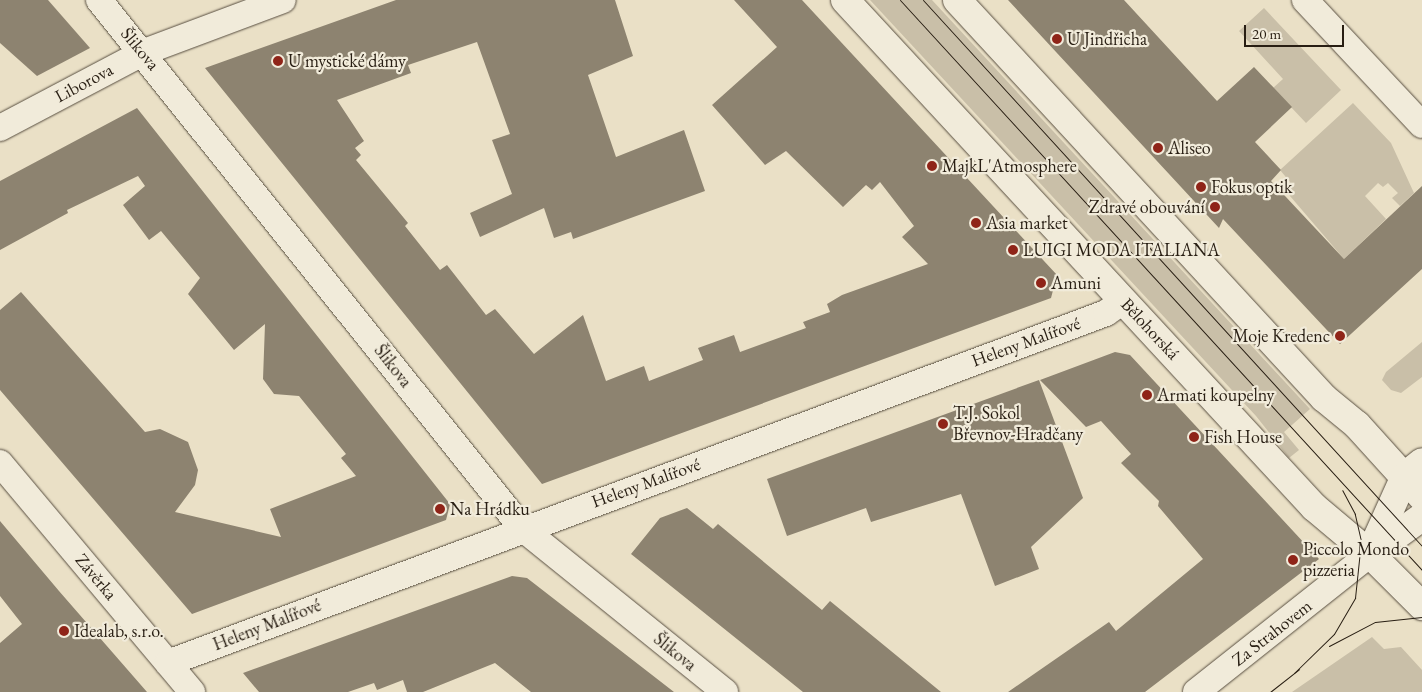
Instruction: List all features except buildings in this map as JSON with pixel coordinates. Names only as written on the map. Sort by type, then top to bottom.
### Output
[{"type":"street","name":"Šlikova","points":[[99,0],[144,52],[522,528],[726,692]]},
{"type":"street","name":"Liborova","points":[[0,128],[144,52],[283,0]]},
{"type":"street","name":"Bělohorská","points":[[845,0],[1314,507],[1370,554],[1422,606]]},
{"type":"street","points":[[957,0],[1317,391],[1416,478],[1370,554]]},
{"type":"street","points":[[1305,0],[1422,125]]},
{"type":"street","name":"Heleny Malířové","points":[[168,663],[522,528],[1106,313],[1123,301]]},
{"type":"street","name":"Závěrka","points":[[0,463],[192,692]]},
{"type":"street","points":[[1370,554],[1422,517]]},
{"type":"street","name":"Za Strahovem","points":[[1196,692],[1370,554]]},
{"type":"shaded area","points":[[870,0],[932,0],[1310,409],[1284,432],[1299,450],[1289,458],[1256,416]]},
{"type":"shaded area","points":[[1264,8],[1341,90],[1306,123],[1273,88],[1283,79],[1239,31]]},
{"type":"shaded area","points":[[1353,103],[1391,143],[1414,193],[1400,206],[1392,198],[1398,193],[1388,183],[1383,187],[1378,183],[1365,196],[1386,219],[1344,259],[1284,189],[1290,182],[1280,170]]},
{"type":"shaded area","points":[[1422,342],[1422,377],[1401,393],[1391,390],[1382,380],[1386,372]]},
{"type":"shaded area","points":[[1372,637],[1384,649],[1401,647],[1422,670],[1422,692],[1292,692]]},
{"type":"tram line","points":[[900,0],[1422,570]]},
{"type":"tram line","points":[[923,0],[1422,546]]},
{"type":"tram line","points":[[1294,673],[1334,634],[1355,598],[1361,541],[1355,514],[1342,490]]},
{"type":"tram line","points":[[1329,646],[1375,622],[1422,617]]},
{"type":"tram line","points":[[1270,692],[1299,669]]},
{"type":"place","name":"U Jindřicha","points":[[1057,39]]},
{"type":"place","name":"U mystické dámy","points":[[278,61]]},
{"type":"place","name":"Aliseo","points":[[1158,148]]},
{"type":"place","name":"MajkL'Atmosphere","points":[[932,166]]},
{"type":"place","name":"Fokus optik","points":[[1201,187]]},
{"type":"place","name":"Zdravé obouvání","points":[[1215,207]]},
{"type":"place","name":"Asia market","points":[[976,223]]},
{"type":"place","name":"LUIGI MODA ITALIANA","points":[[1013,250]]},
{"type":"place","name":"Amuni","points":[[1041,283]]},
{"type":"place","name":"Moje Kredenc","points":[[1340,336]]},
{"type":"place","name":"Armati koupelny","points":[[1147,395]]},
{"type":"place","name":"T.J. Sokol Břevnov-Hradčany","points":[[943,424]]},
{"type":"place","name":"Fish House","points":[[1194,437]]},
{"type":"place","name":"Na Hrádku","points":[[440,509]]},
{"type":"place","name":"Piccolo Mondo pizzeria","points":[[1293,560]]},
{"type":"place","name":"Idealab, s.r.o.","points":[[64,631]]}]
